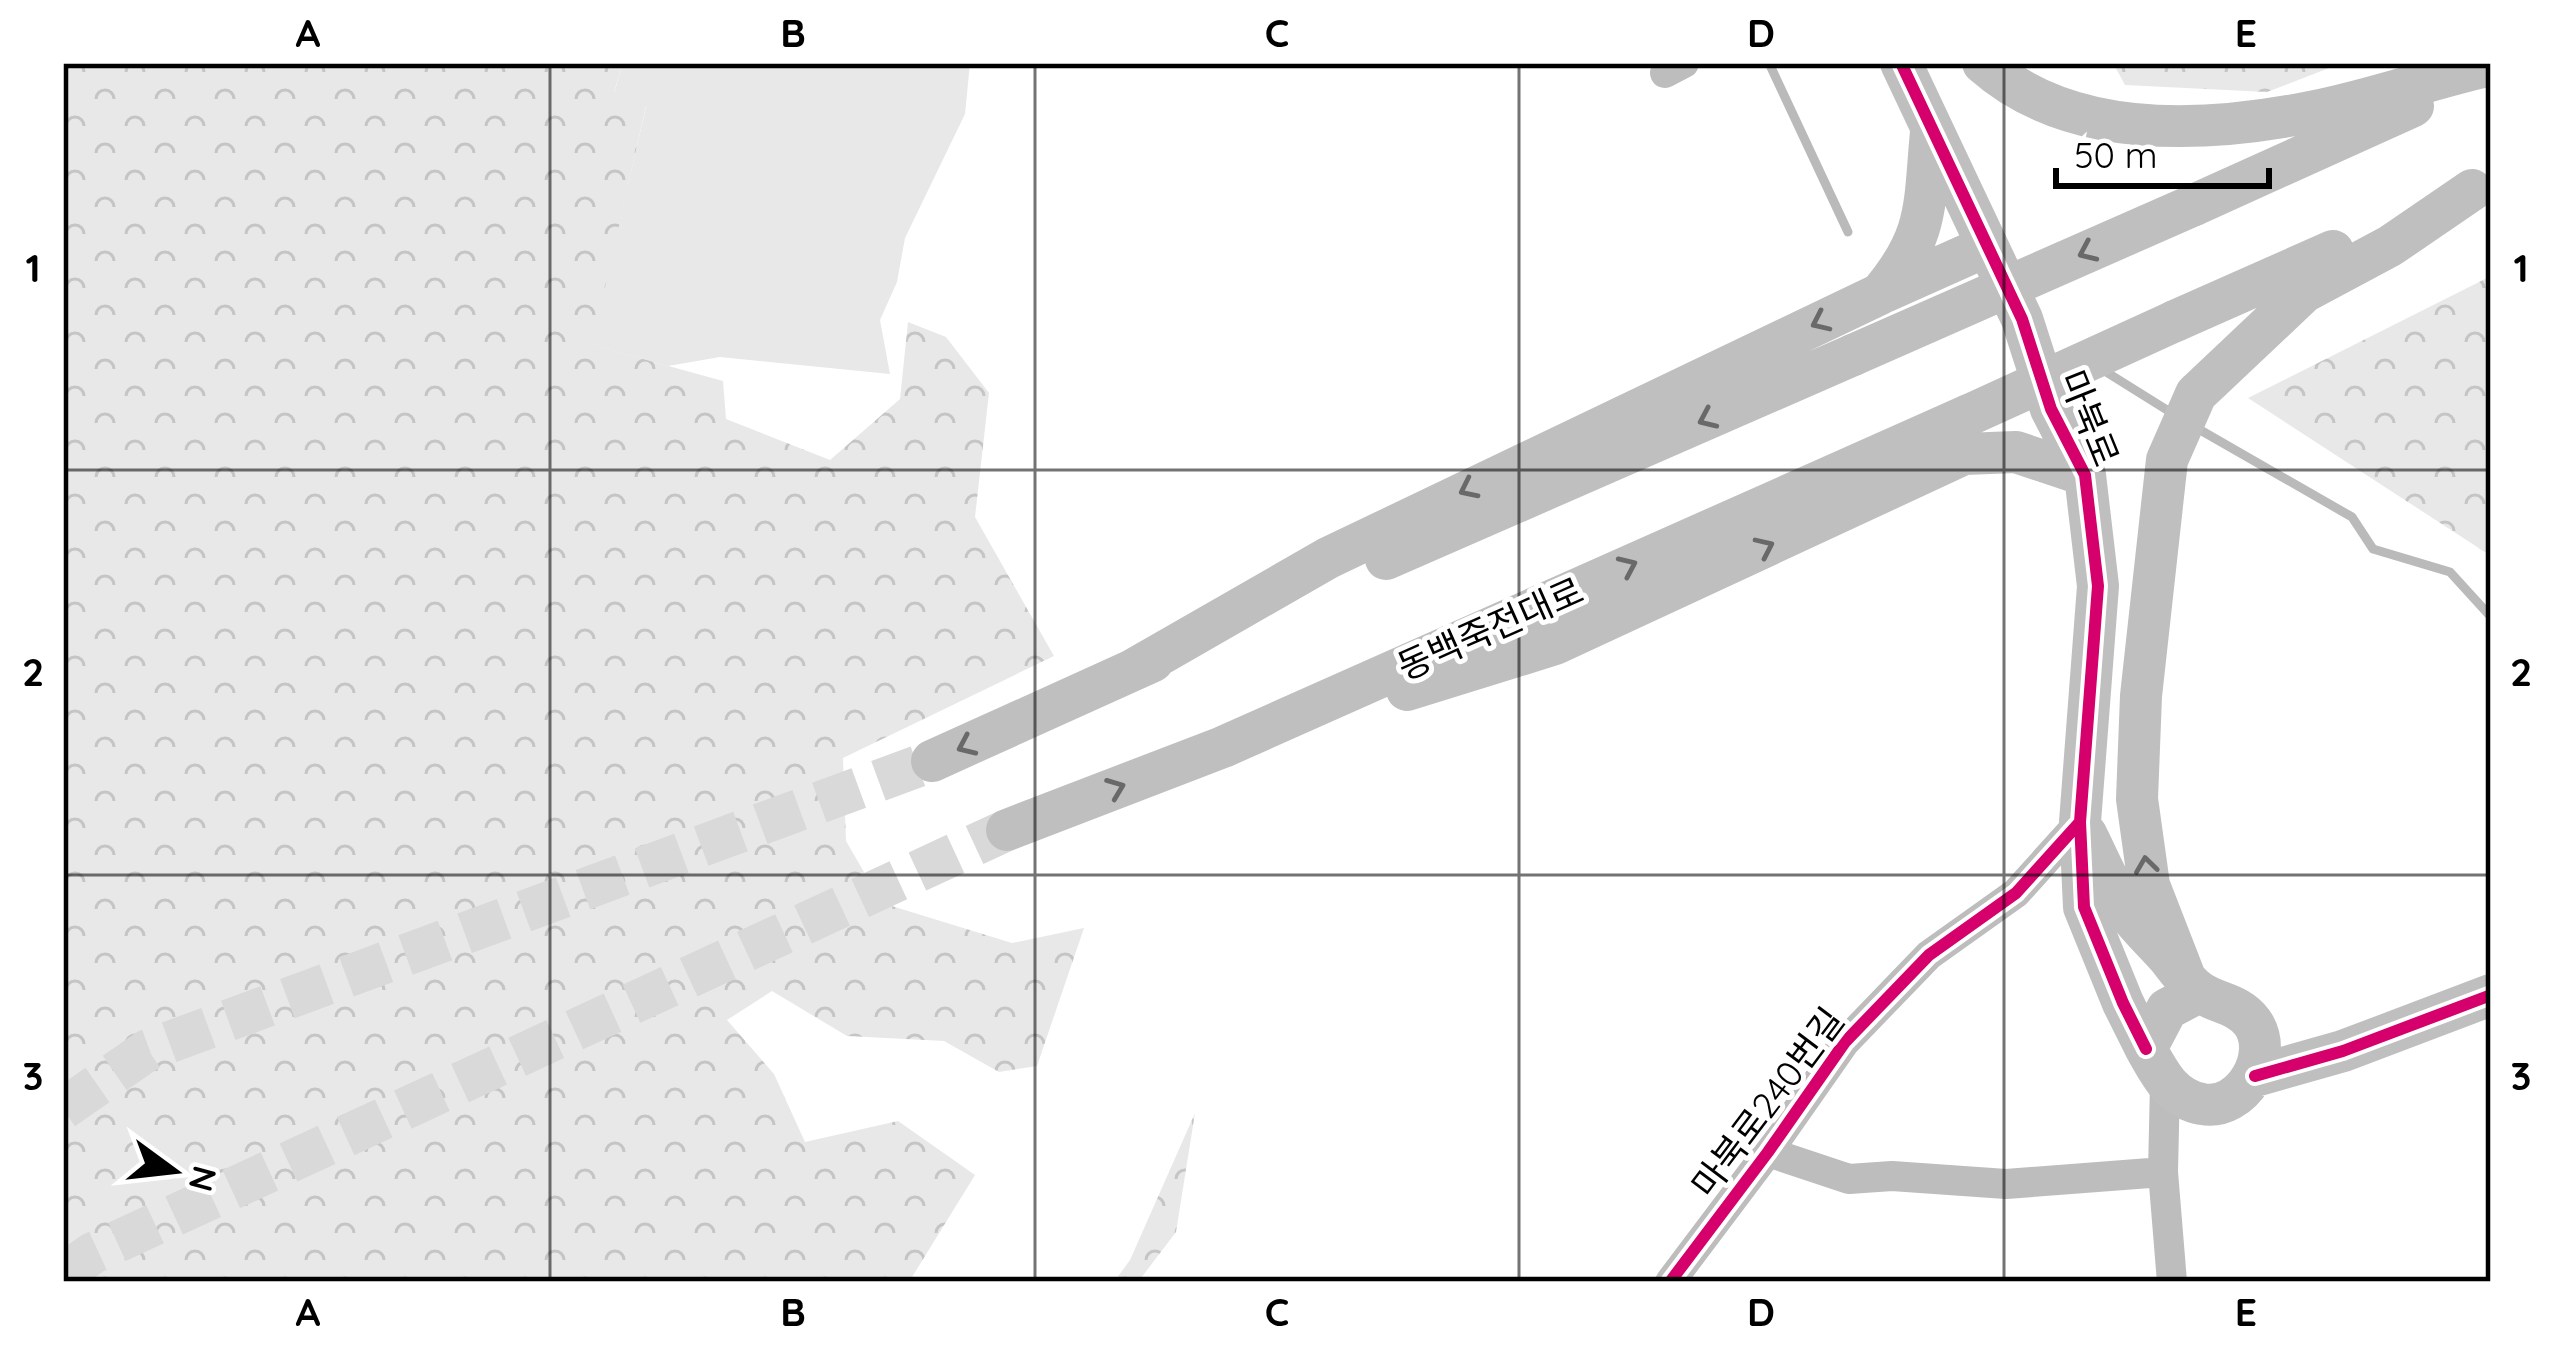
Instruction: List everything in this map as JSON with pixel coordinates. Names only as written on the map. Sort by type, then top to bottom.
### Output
[{"type":"main road","name":"마북로","points":[[1901,63],[2022,320],[2050,409],[2085,475],[2098,586],[2080,822],[2084,907],[2155,1066]]},
{"type":"main road","points":[[1983,63],[2007,84],[2056,110],[2108,121],[2169,124],[2320,110],[2420,80],[2491,68]]},
{"type":"main road","points":[[932,761],[2194,205],[2491,68]]},
{"type":"main road","points":[[1880,294],[1908,261],[1922,226],[1931,130]]},
{"type":"main road","points":[[1967,435],[2174,321],[2482,186]]},
{"type":"main road","points":[[2191,984],[2149,885],[2137,799],[2141,696],[2167,460],[2196,394],[2304,292],[2390,246],[2482,186]]},
{"type":"main road","points":[[1131,671],[1328,558],[1987,246]]},
{"type":"main road","points":[[1967,435],[2050,409]]},
{"type":"main road","points":[[1967,435],[2085,475]]},
{"type":"main road","name":"동백죽전대로","points":[[1007,830],[1223,747],[1967,435]]},
{"type":"main road","points":[[2080,822],[2122,904],[2191,984],[2230,1003],[2254,1024],[2259,1052],[2255,1076],[2239,1094],[2212,1106],[2186,1102],[2155,1066],[2167,1009],[2191,984]]},
{"type":"main road","points":[[2255,1076],[2343,1052],[2491,995]]},
{"type":"street","name":"마북로240번길","points":[[1670,1282],[1844,1042],[1928,955],[2016,892],[2080,822]]},
{"type":"street","points":[[2155,1066],[2172,1282]]},
{"type":"street","points":[[1768,1152],[1850,1179],[1892,1176],[2006,1184],[2163,1172]]},
{"type":"green space","points":[[63,63],[623,63],[614,92],[646,106],[592,345],[723,381],[726,419],[830,460],[900,399],[908,322],[946,337],[989,393],[975,517],[1054,656],[843,758],[846,841],[882,903],[1012,943],[1084,928],[1037,1066],[999,1072],[944,1041],[847,1036],[772,991],[727,1020],[774,1074],[805,1142],[898,1121],[975,1175],[909,1282],[63,1282]]},
{"type":"green space","points":[[623,63],[970,63],[965,114],[905,238],[897,282],[880,320],[890,374],[720,357],[668,366],[591,345],[646,107],[614,93]]},
{"type":"green space","points":[[2113,63],[2342,63],[2267,92],[2125,85]]},
{"type":"green space","points":[[2491,276],[2491,556],[2248,398]]},
{"type":"green space","points":[[1195,1113],[1176,1232],[1138,1282],[1114,1282],[1130,1260]]},
{"type":"waterway","points":[[1769,63],[1848,232]]},
{"type":"waterway","points":[[2103,370],[2175,415]]},
{"type":"waterway","points":[[2195,427],[2352,517],[2373,549],[2450,572],[2491,617]]},
{"type":"tunnel","points":[[63,1109],[148,1050],[932,761]]},
{"type":"tunnel","points":[[63,1274],[93,1253],[1007,830]]},
{"type":"cycle path","points":[[1901,63],[2022,319],[2051,409],[2085,475],[2098,586],[2080,822],[2084,907],[2146,1049]]},
{"type":"cycle path","points":[[1670,1282],[1845,1042],[1929,955],[2016,893],[2080,822]]},
{"type":"cycle path","points":[[2255,1076],[2343,1051],[2491,995]]}]
